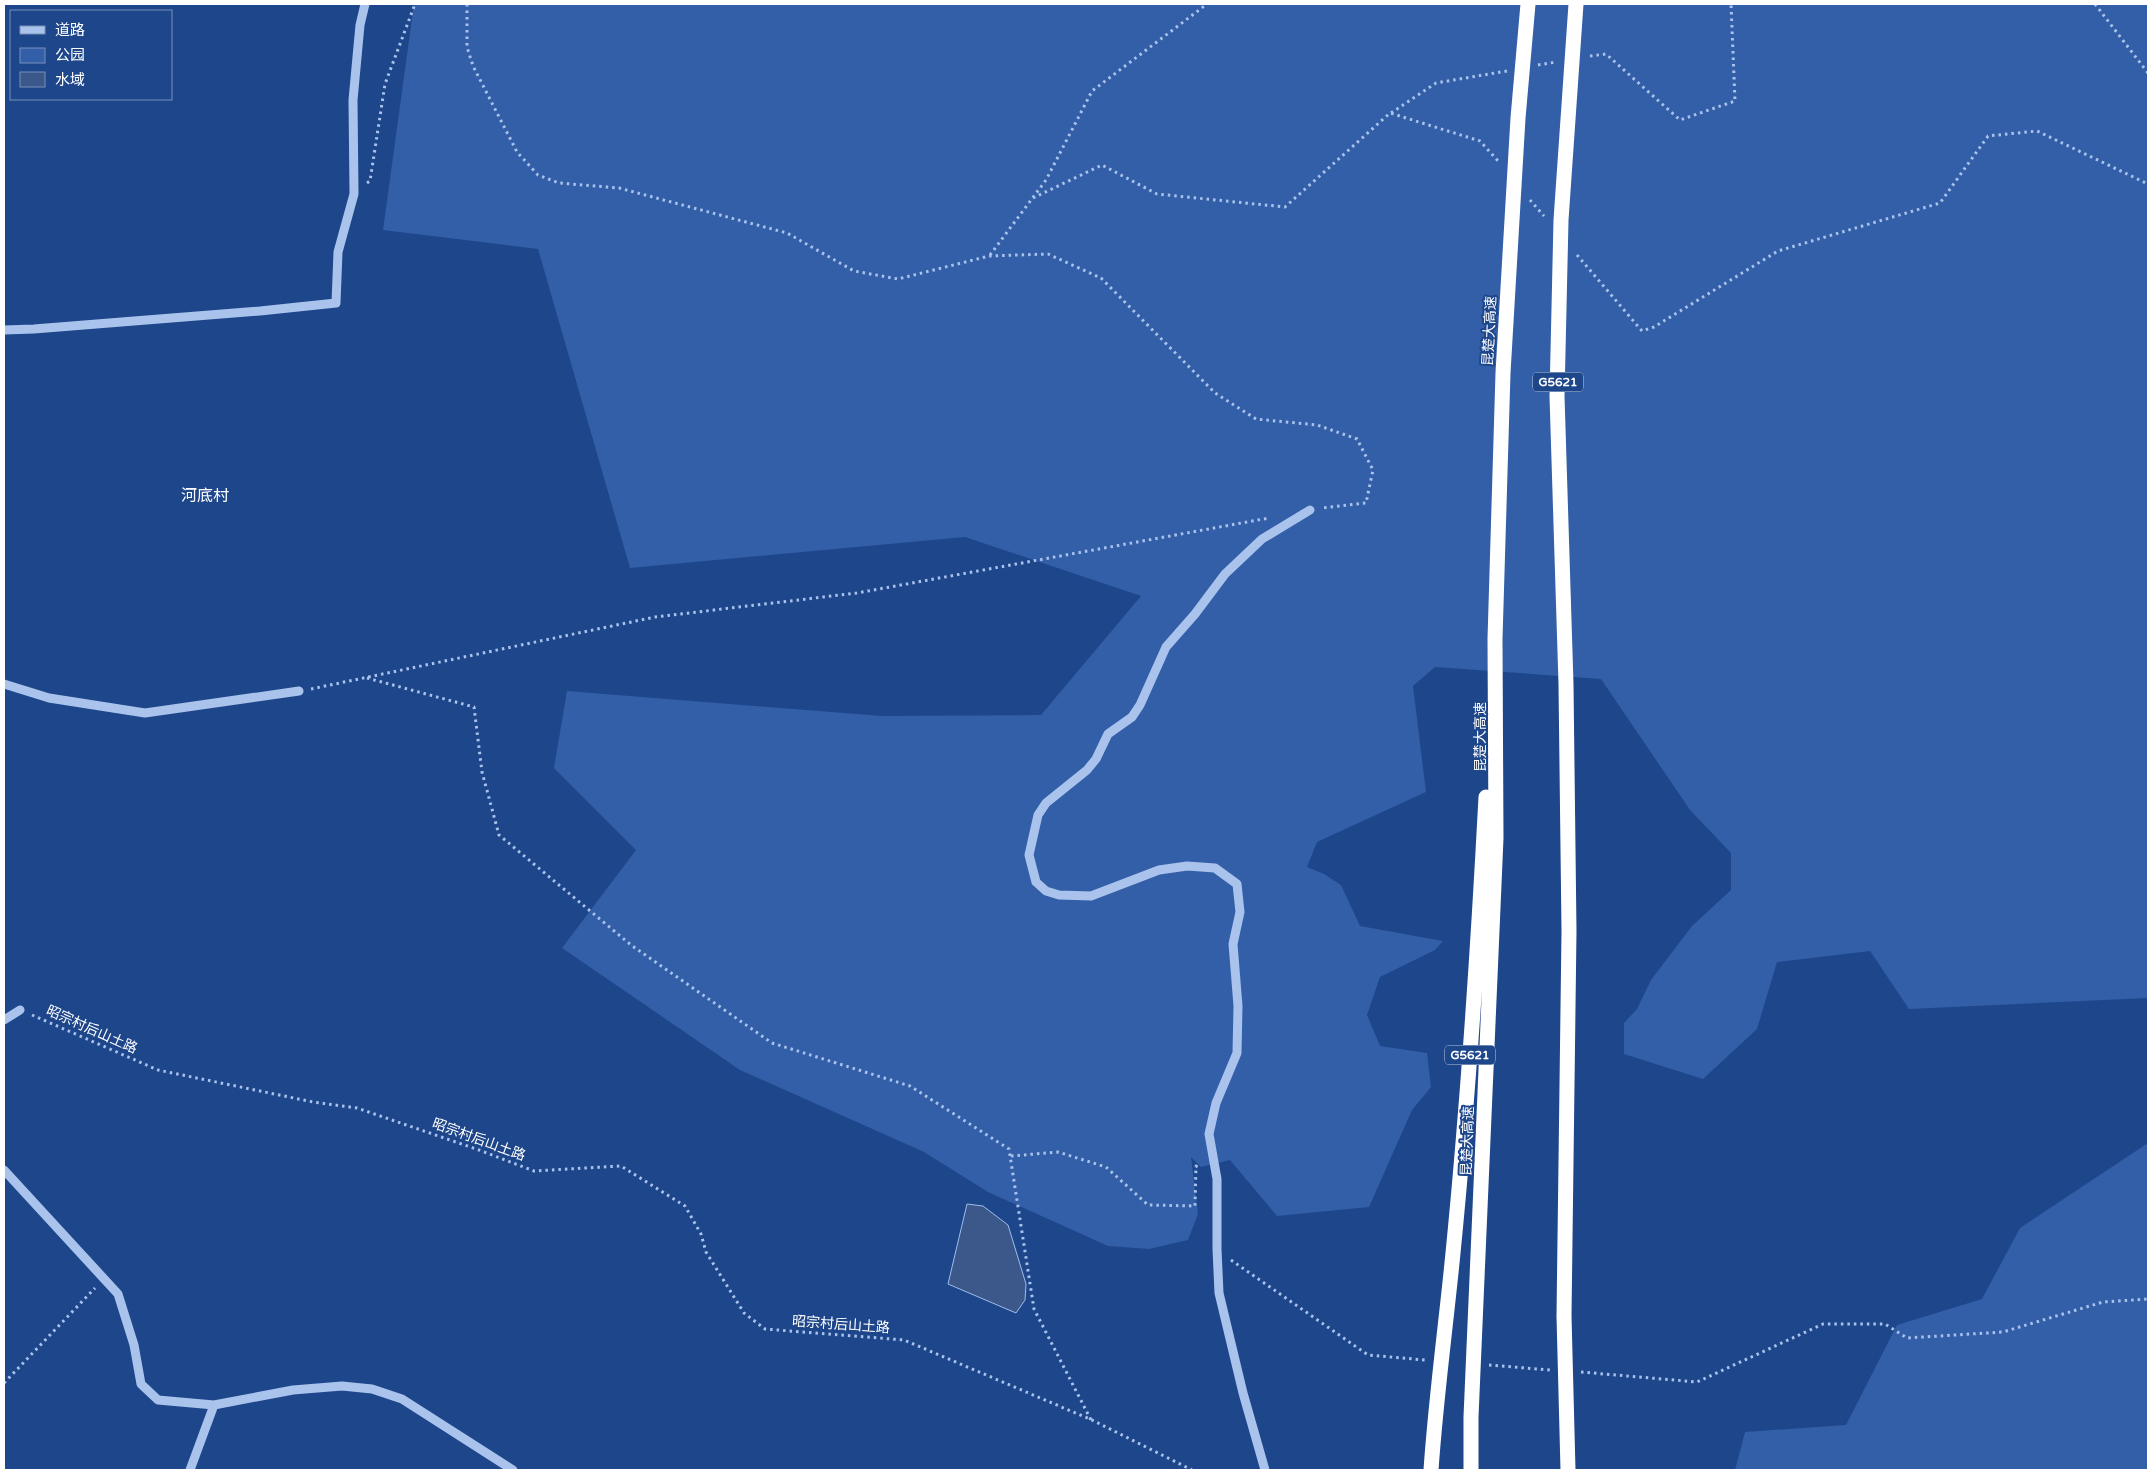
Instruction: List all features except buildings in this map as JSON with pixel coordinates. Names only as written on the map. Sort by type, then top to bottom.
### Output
[{"type":"highway","name":"昆楚大高速","points":[[1471,1470],[1477,1364],[1496,838],[1495,638],[1503,373],[1518,118],[1528,4]]},
{"type":"highway","name":"G5621","points":[[1568,1470],[1564,1316],[1569,932],[1566,684],[1557,396],[1561,220],[1576,4]]},
{"type":"highway","name":"G5621","points":[[1431,1470],[1453,1252],[1476,986],[1495,638]]},
{"type":"street","points":[[4,330],[34,330],[240,313],[336,302],[338,252],[354,194],[353,100],[360,25],[365,4]]},
{"type":"street","points":[[1265,1470],[1243,1393],[1234,1347],[1219,1293],[1217,1178],[1209,1134],[1216,1103],[1237,1052],[1238,1006],[1233,944],[1240,912],[1237,884],[1215,868],[1187,866],[1159,870],[1091,896],[1060,896],[1046,891],[1036,882],[1029,855],[1038,815],[1046,803],[1087,770],[1096,759],[1108,734],[1132,717],[1140,705],[1166,647],[1195,614],[1225,574],[1262,539],[1310,510]]},
{"type":"street","points":[[4,684],[49,698],[145,713],[299,691]]},
{"type":"street","points":[[4,1020],[20,1010]]},
{"type":"street","points":[[4,1170],[118,1294],[134,1345],[141,1384],[158,1400],[214,1405],[293,1390],[342,1386],[372,1389],[402,1399],[512,1470]]},
{"type":"street","points":[[190,1470],[214,1405]]},
{"type":"path","points":[[354,194],[370,181],[385,84],[415,4]]},
{"type":"path","points":[[467,4],[467,46],[473,66],[517,152],[538,175],[559,183],[619,188],[787,233],[854,271],[898,279],[989,256],[1048,254],[1101,278],[1215,393],[1256,419],[1317,425],[1357,439],[1373,470],[1366,503],[1310,510]]},
{"type":"path","points":[[989,256],[1046,180],[1092,91],[1206,4]]},
{"type":"path","points":[[1586,57],[1606,54],[1680,120],[1735,101],[1731,4]]},
{"type":"path","points":[[2095,4],[2148,73]]},
{"type":"path","points":[[1033,198],[1102,165],[1157,194],[1285,207],[1390,113],[1436,83],[1559,62]]},
{"type":"path","points":[[1390,113],[1480,140],[1499,163]]},
{"type":"path","points":[[1571,247],[1642,331],[1654,327],[1778,251],[1940,203],[1988,136],[2037,131],[2148,184]]},
{"type":"path","points":[[1525,194],[1545,216]]},
{"type":"path","points":[[299,691],[655,617],[857,593],[1271,517]]},
{"type":"path","points":[[365,678],[474,707],[482,772],[499,835],[631,945],[772,1043],[910,1086],[1010,1148],[1034,1309],[1092,1420]]},
{"type":"path","name":"昭宗村后山土路","points":[[20,1010],[158,1070],[313,1102],[357,1108],[534,1171],[621,1166],[685,1206],[701,1234],[706,1252],[744,1313],[765,1329],[904,1340],[1092,1420],[1192,1470]]},
{"type":"path","points":[[1010,1156],[1058,1152],[1106,1166],[1148,1205],[1195,1206],[1196,1166],[1217,1178]]},
{"type":"path","points":[[1217,1249],[1368,1355],[1428,1360]]},
{"type":"path","points":[[4,1383],[104,1279]]},
{"type":"path","points":[[1578,1372],[1698,1382],[1823,1324],[1885,1324],[1906,1338],[2003,1332],[2103,1302],[2148,1299]]},
{"type":"path","points":[[1477,1364],[1552,1370]]},
{"type":"green space","points":[[414,4],[2148,4],[2148,998],[1909,1009],[1870,951],[1777,962],[1757,1029],[1703,1079],[1624,1054],[1624,1023],[1637,1009],[1651,980],[1692,926],[1731,890],[1731,853],[1690,810],[1601,679],[1435,667],[1413,686],[1426,792],[1317,842],[1307,867],[1324,874],[1341,885],[1360,926],[1443,941],[1435,950],[1380,977],[1367,1015],[1380,1046],[1427,1053],[1431,1087],[1412,1110],[1369,1207],[1277,1216],[1230,1160],[1201,1167],[1191,1157],[1198,1214],[1188,1240],[1149,1249],[1108,1246],[988,1192],[924,1152],[740,1070],[562,948],[636,850],[554,768],[567,691],[882,716],[1041,715],[1141,596],[965,537],[630,568],[538,249],[383,230]]},
{"type":"green space","points":[[2148,1143],[2148,1470],[1735,1470],[1745,1432],[1846,1425],[1897,1325],[1982,1299],[2020,1228]]},
{"type":"water","points":[[967,1204],[983,1206],[1008,1225],[1026,1284],[1025,1300],[1016,1313],[948,1284]]},
{"type":"district","name":"河底村","points":[[205,495]]}]
